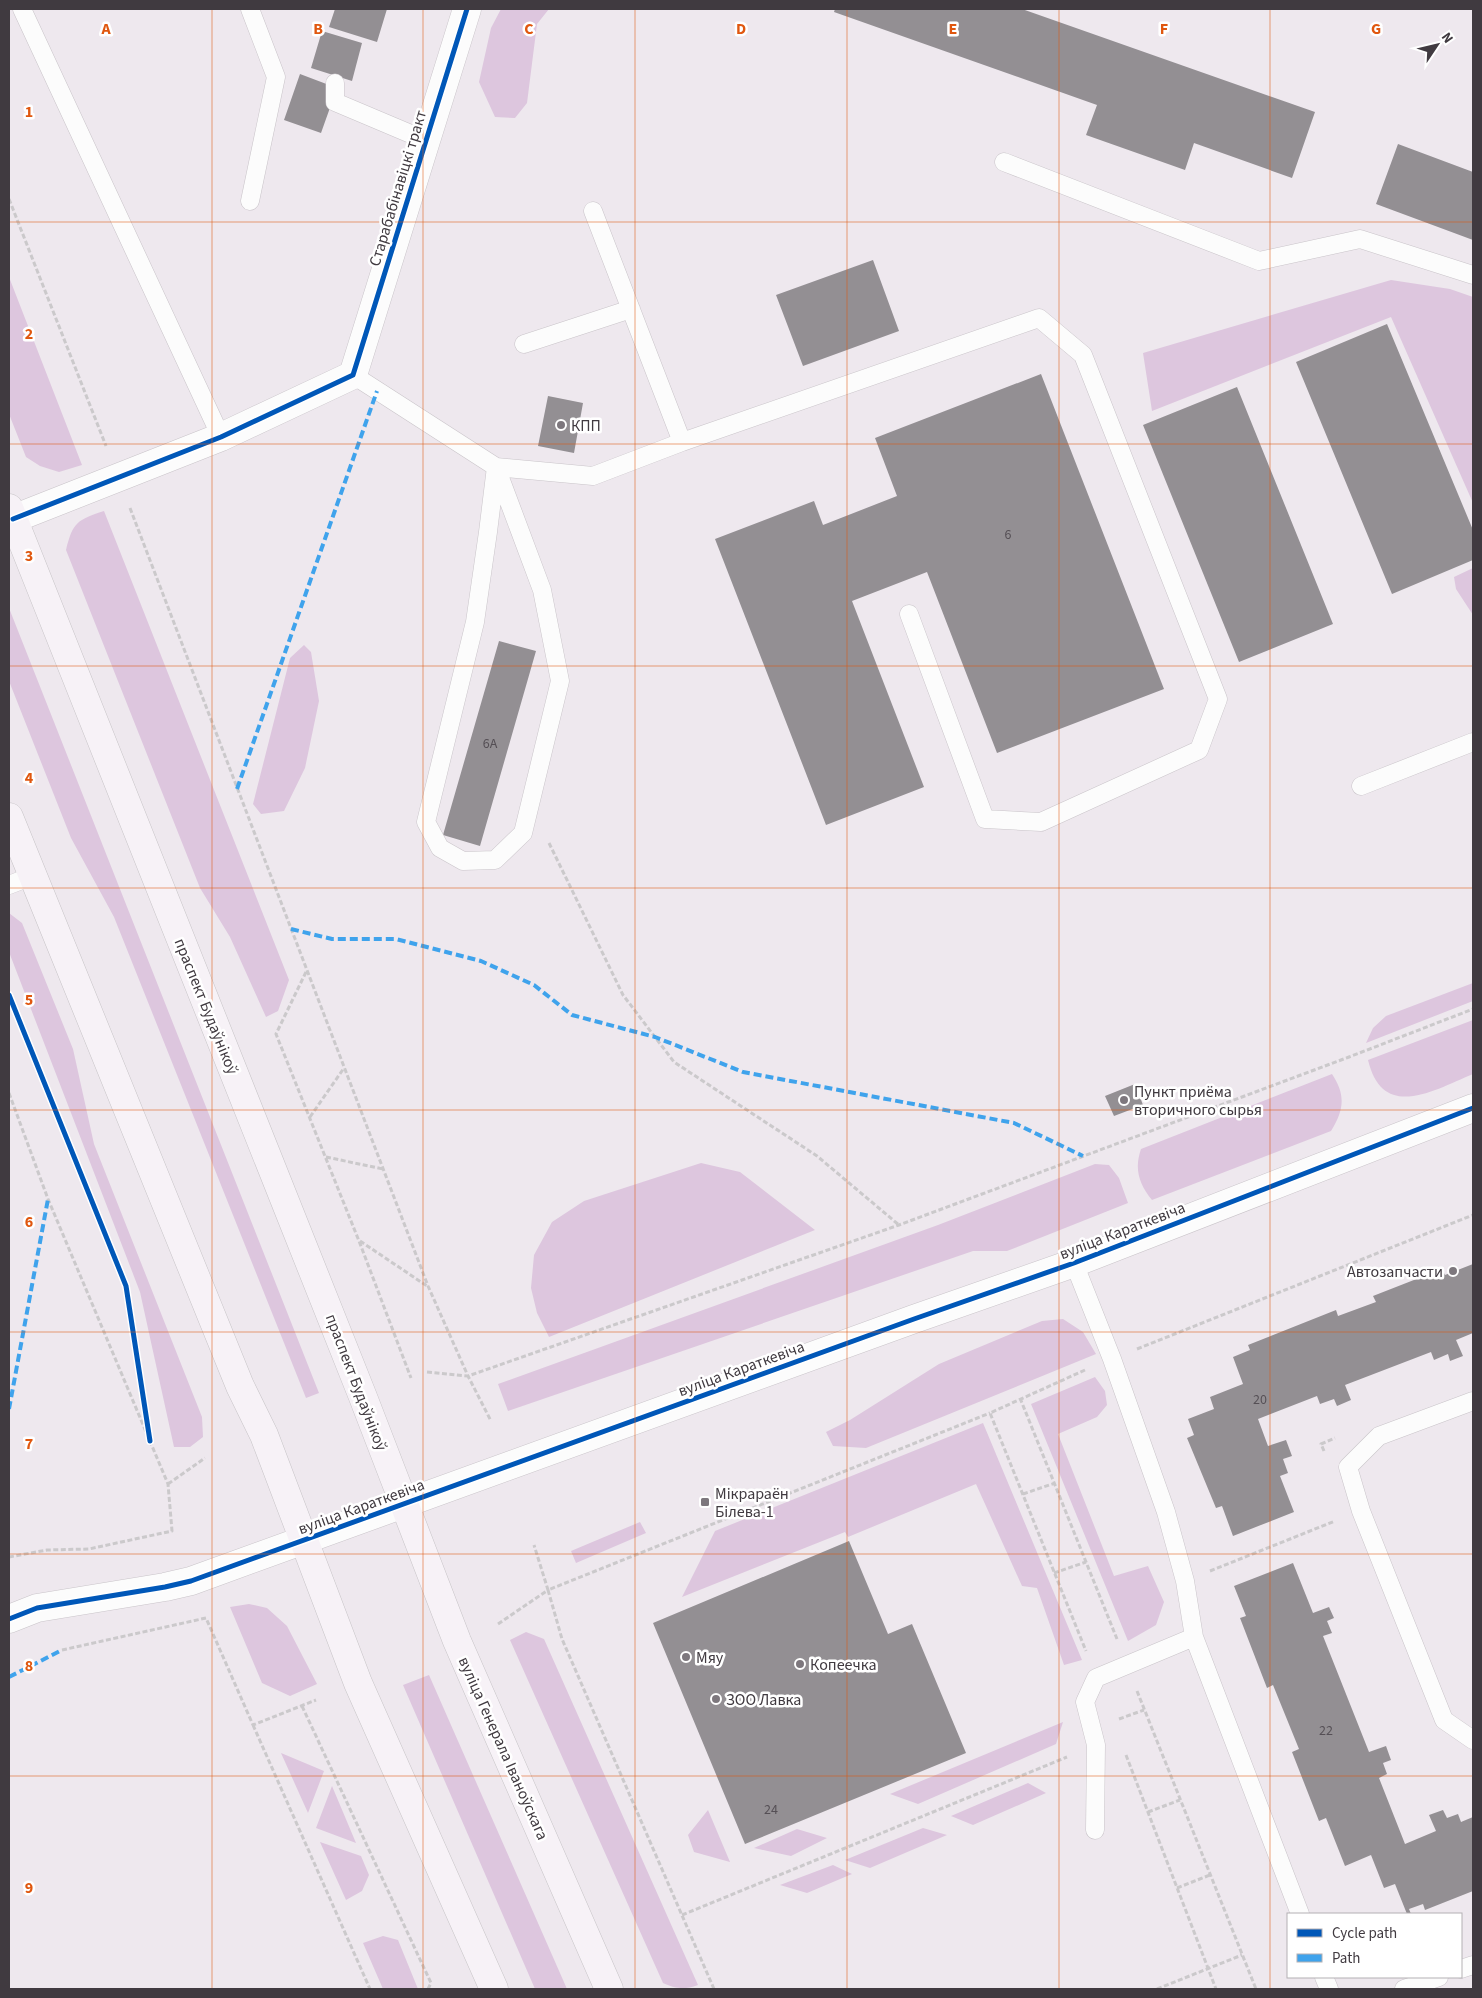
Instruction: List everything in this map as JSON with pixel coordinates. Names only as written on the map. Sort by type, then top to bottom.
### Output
[{"type":"main road","name":"праспект Будаўнікоў","points":[[11,514],[360,1388],[404,1504]]},
{"type":"main road","points":[[9,817],[21,881],[240,1386],[264,1436],[358,1683],[494,1989]]},
{"type":"main road","name":"вуліца Генерала Іваноўскага","points":[[404,1504],[457,1641],[609,1989]]},
{"type":"street","name":"Старабабінавіцкі тракт","points":[[353,376],[467,9]]},
{"type":"street","points":[[11,514],[119,478],[221,437],[353,376]]},
{"type":"street","name":"вуліца Караткевіча","points":[[9,1619],[37,1608],[192,1581],[904,1322],[1074,1263],[1473,1108]]},
{"type":"lane","points":[[22,9],[221,437]]},
{"type":"lane","points":[[250,9],[276,77],[250,201]]},
{"type":"lane","points":[[335,83],[335,102],[425,140]]},
{"type":"lane","points":[[1004,162],[1259,261],[1360,239],[1473,275]]},
{"type":"lane","points":[[593,211],[682,442]]},
{"type":"lane","points":[[524,344],[631,309]]},
{"type":"lane","points":[[353,376],[496,467],[593,476],[682,442],[1039,318],[1083,355],[1218,699],[1199,750],[1040,822],[985,819],[909,614]]},
{"type":"lane","points":[[496,467],[542,590],[560,681],[523,833],[495,860],[463,861],[440,848],[426,822],[475,622],[496,467]]},
{"type":"lane","points":[[1361,786],[1473,742]]},
{"type":"lane","points":[[1074,1263],[1112,1359],[1166,1512],[1185,1580],[1194,1637],[1300,1913]]},
{"type":"lane","points":[[1473,1402],[1379,1436],[1348,1466],[1361,1511],[1444,1720],[1473,1740]]},
{"type":"lane","points":[[1095,1830],[1096,1745],[1086,1702],[1096,1678],[1194,1637]]},
{"type":"lane","points":[[1404,1989],[1436,1978]]},
{"type":"path","points":[[9,199],[119,478],[428,1286],[468,1376],[491,1421]]},
{"type":"path","points":[[530,804],[623,995],[674,1062],[817,1156],[899,1225]]},
{"type":"path","points":[[307,972],[276,1034],[359,1241],[411,1378]]},
{"type":"path","points":[[427,1372],[468,1376],[899,1225],[1348,1058],[1473,1009]]},
{"type":"path","points":[[309,1117],[344,1068]]},
{"type":"path","points":[[9,1093],[48,1198],[168,1484],[172,1531],[89,1549],[47,1550],[9,1557]]},
{"type":"path","points":[[326,1157],[383,1169]]},
{"type":"path","points":[[1020,1398],[1112,1359],[1473,1215]]},
{"type":"path","points":[[359,1241],[428,1286]]},
{"type":"path","points":[[146,1412],[150,1441]]},
{"type":"path","points":[[498,1624],[548,1590],[990,1413]]},
{"type":"path","points":[[168,1484],[205,1458]]},
{"type":"path","points":[[1022,1494],[1054,1483]]},
{"type":"path","points":[[1185,1580],[1361,1511]]},
{"type":"path","points":[[534,1546],[562,1639],[714,1989]]},
{"type":"path","points":[[1054,1574],[1086,1562]]},
{"type":"path","points":[[62,1650],[206,1618],[370,1989]]},
{"type":"path","points":[[253,1725],[316,1700]]},
{"type":"path","points":[[302,1706],[430,1983],[428,1989]]},
{"type":"path","points":[[682,1915],[1096,1745],[1113,1722],[1144,1710]]},
{"type":"path","points":[[1148,1812],[1180,1800]]},
{"type":"path","points":[[1177,1888],[1210,1875]]},
{"type":"path","points":[[1157,1989],[1242,1955]]},
{"type":"shaded area","points":[[501,9],[549,9],[537,24],[527,103],[515,118],[495,117],[479,82],[491,28]]},
{"type":"shaded area","points":[[9,277],[82,465],[59,472],[40,466],[26,457],[9,414]]},
{"type":"shaded area","points":[[1391,280],[1450,289],[1473,297],[1473,503],[1391,317],[1152,411],[1143,353]]},
{"type":"shaded area","points":[[104,511],[289,980],[278,1011],[266,1017],[230,937],[200,888],[66,550],[71,533],[78,523]]},
{"type":"shaded area","points":[[1473,568],[1473,615],[1456,589],[1454,577]]},
{"type":"shaded area","points":[[9,608],[319,1393],[306,1398],[114,917],[71,838],[9,681]]},
{"type":"shaded area","points":[[304,645],[311,652],[319,701],[305,768],[284,811],[261,814],[253,804],[290,658]]},
{"type":"shaded area","points":[[9,913],[22,923],[73,1049],[94,1144],[202,1417],[203,1437],[190,1447],[174,1447],[140,1292],[9,952]]},
{"type":"shaded area","points":[[1473,983],[1473,1001],[1366,1043],[1373,1028],[1386,1016]]},
{"type":"shaded area","points":[[1473,1020],[1473,1074],[1427,1093],[1412,1096],[1398,1096],[1385,1091],[1375,1079],[1368,1060]]},
{"type":"shaded area","points":[[1332,1074],[1340,1089],[1342,1102],[1339,1116],[1331,1131],[1152,1200],[1144,1188],[1138,1170],[1141,1149]]},
{"type":"shaded area","points":[[701,1163],[740,1172],[815,1230],[549,1337],[537,1313],[531,1288],[534,1255],[552,1222],[584,1201]]},
{"type":"shaded area","points":[[1095,1164],[1109,1165],[1119,1178],[1128,1203],[1007,1251],[973,1251],[508,1411],[498,1384],[938,1225]]},
{"type":"shaded area","points":[[1063,1319],[1083,1332],[1096,1354],[866,1448],[833,1446],[826,1432],[850,1420],[939,1364],[1042,1321]]},
{"type":"shaded area","points":[[1095,1377],[1105,1391],[1107,1405],[1097,1417],[1058,1434],[1114,1576],[1148,1566],[1164,1602],[1156,1625],[1128,1641],[1031,1404]]},
{"type":"shaded area","points":[[983,1423],[1082,1660],[1064,1665],[1037,1588],[1022,1586],[976,1484],[848,1537],[845,1532],[682,1597],[715,1531]]},
{"type":"shaded area","points":[[640,1522],[646,1533],[576,1563],[571,1551]]},
{"type":"shaded area","points":[[249,1604],[267,1608],[287,1626],[317,1684],[290,1696],[262,1683],[230,1607]]},
{"type":"shaded area","points":[[526,1632],[544,1639],[698,1985],[680,1988],[663,1983],[510,1640]]},
{"type":"shaded area","points":[[429,1675],[567,1989],[535,1989],[403,1685]]},
{"type":"shaded area","points":[[1063,1722],[1056,1744],[918,1804],[890,1794]]},
{"type":"shaded area","points":[[281,1753],[324,1771],[308,1813]]},
{"type":"shaded area","points":[[1028,1783],[1046,1793],[973,1825],[951,1816]]},
{"type":"shaded area","points":[[332,1786],[356,1843],[316,1828]]},
{"type":"shaded area","points":[[708,1810],[730,1862],[694,1852],[688,1835]]},
{"type":"shaded area","points":[[923,1828],[947,1835],[870,1868],[845,1860]]},
{"type":"shaded area","points":[[797,1829],[827,1838],[791,1856],[754,1848]]},
{"type":"shaded area","points":[[320,1842],[361,1856],[369,1875],[362,1891],[346,1900]]},
{"type":"shaded area","points":[[833,1865],[852,1874],[807,1893],[780,1885]]},
{"type":"shaded area","points":[[383,1936],[398,1940],[418,1989],[383,1989],[363,1943]]},
{"type":"building","points":[[335,9],[387,9],[377,42],[329,27]]},
{"type":"building","points":[[835,9],[1022,9],[1315,112],[1292,178],[1194,143],[1185,170],[1086,135],[1097,105],[834,12]]},
{"type":"building","points":[[322,31],[362,43],[352,81],[311,68]]},
{"type":"building","points":[[300,74],[337,88],[321,133],[284,120]]},
{"type":"building","points":[[1398,144],[1473,172],[1473,240],[1376,204]]},
{"type":"building","points":[[873,260],[899,331],[803,366],[776,295]]},
{"type":"building","points":[[1387,324],[1473,530],[1473,560],[1392,594],[1296,362]]},
{"type":"building","points":[[1041,374],[1164,689],[997,753],[927,572],[852,601],[924,787],[826,825],[715,539],[814,501],[823,525],[897,496],[875,438]]},
{"type":"building","points":[[1237,387],[1333,624],[1239,662],[1143,425]]},
{"type":"building","name":"КПП","points":[[548,396],[583,403],[574,453],[538,446]]},
{"type":"building","points":[[499,641],[536,651],[480,846],[443,835]]},
{"type":"building","name":"Пункт приёма вторичного сырья","points":[[1135,1084],[1143,1105],[1114,1116],[1105,1096]]},
{"type":"building","points":[[1473,1264],[1473,1333],[1456,1340],[1463,1356],[1450,1361],[1448,1354],[1434,1360],[1431,1352],[1345,1385],[1351,1400],[1337,1406],[1334,1399],[1320,1404],[1317,1396],[1258,1419],[1268,1446],[1286,1440],[1292,1456],[1283,1459],[1288,1473],[1280,1476],[1294,1512],[1233,1536],[1222,1506],[1216,1508],[1187,1438],[1194,1435],[1188,1419],[1214,1409],[1210,1397],[1243,1384],[1233,1357],[1250,1350],[1248,1345],[1336,1310],[1338,1316],[1376,1302],[1373,1296],[1442,1269],[1445,1275]]},
{"type":"building","name":"Копеечка","points":[[849,1541],[888,1634],[912,1624],[966,1753],[745,1844],[653,1623]]},
{"type":"building","points":[[1293,1563],[1313,1613],[1329,1607],[1334,1618],[1327,1621],[1332,1633],[1323,1636],[1369,1752],[1386,1746],[1391,1760],[1383,1763],[1387,1774],[1379,1778],[1405,1844],[1436,1831],[1429,1815],[1443,1810],[1447,1818],[1458,1814],[1461,1822],[1473,1817],[1473,1891],[1425,1910],[1423,1904],[1409,1909],[1411,1913],[1407,1913],[1395,1884],[1384,1888],[1371,1855],[1345,1866],[1326,1818],[1319,1821],[1292,1752],[1299,1749],[1273,1685],[1267,1688],[1240,1618],[1246,1616],[1234,1586]]},
{"type":"marked path","points":[[237,789],[377,391]]},
{"type":"marked path","points":[[291,929],[332,939],[396,939],[481,961],[534,985],[572,1015],[655,1037],[743,1072],[1014,1123],[1083,1156]]},
{"type":"marked path","points":[[9,1409],[48,1199]]},
{"type":"marked path","points":[[9,1677],[62,1650]]},
{"type":"cycle path","points":[[13,519],[221,437],[353,375],[467,9]]},
{"type":"cycle path","points":[[9,995],[126,1286],[150,1441]]},
{"type":"cycle path","points":[[9,1619],[37,1608],[191,1581],[914,1319],[1074,1263],[1473,1108]]},
{"type":"place","name":"КПП","points":[[561,425]]},
{"type":"place","name":"Пункт приёма вторичного сырья","points":[[1124,1100]]},
{"type":"place","name":"Автозапчасти","points":[[1453,1271]]},
{"type":"place","name":"Мікрараён Білева-1","points":[[705,1502]]},
{"type":"place","name":"Мяу","points":[[686,1657]]},
{"type":"place","name":"Копеечка","points":[[800,1664]]},
{"type":"place","name":"ЗОО Лавка","points":[[716,1699]]}]
